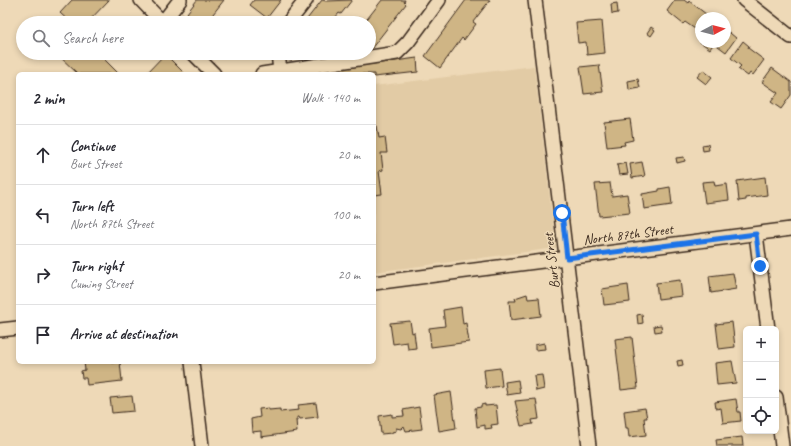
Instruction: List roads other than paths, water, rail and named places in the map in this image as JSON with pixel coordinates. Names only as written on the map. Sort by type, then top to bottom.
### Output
[{"type":"street","points":[[141,0],[156,16]]},
{"type":"street","points":[[168,16],[180,0]]},
{"type":"street","points":[[293,16],[306,0]]},
{"type":"street","points":[[376,56],[396,53],[408,42],[439,0]]},
{"type":"street","name":"Burt Street","points":[[535,0],[589,446]]},
{"type":"street","points":[[744,0],[759,4],[791,37]]},
{"type":"street","points":[[200,60],[212,72]]},
{"type":"street","points":[[279,60],[280,71]]},
{"type":"street","points":[[274,72],[351,60]]},
{"type":"street","name":"North 87th Street","points":[[376,283],[791,229]]},
{"type":"street","points":[[756,234],[768,326]]},
{"type":"street","points":[[0,330],[16,328]]},
{"type":"street","points":[[192,364],[202,446]]},
{"type":"street","points":[[776,398],[782,446]]}]
